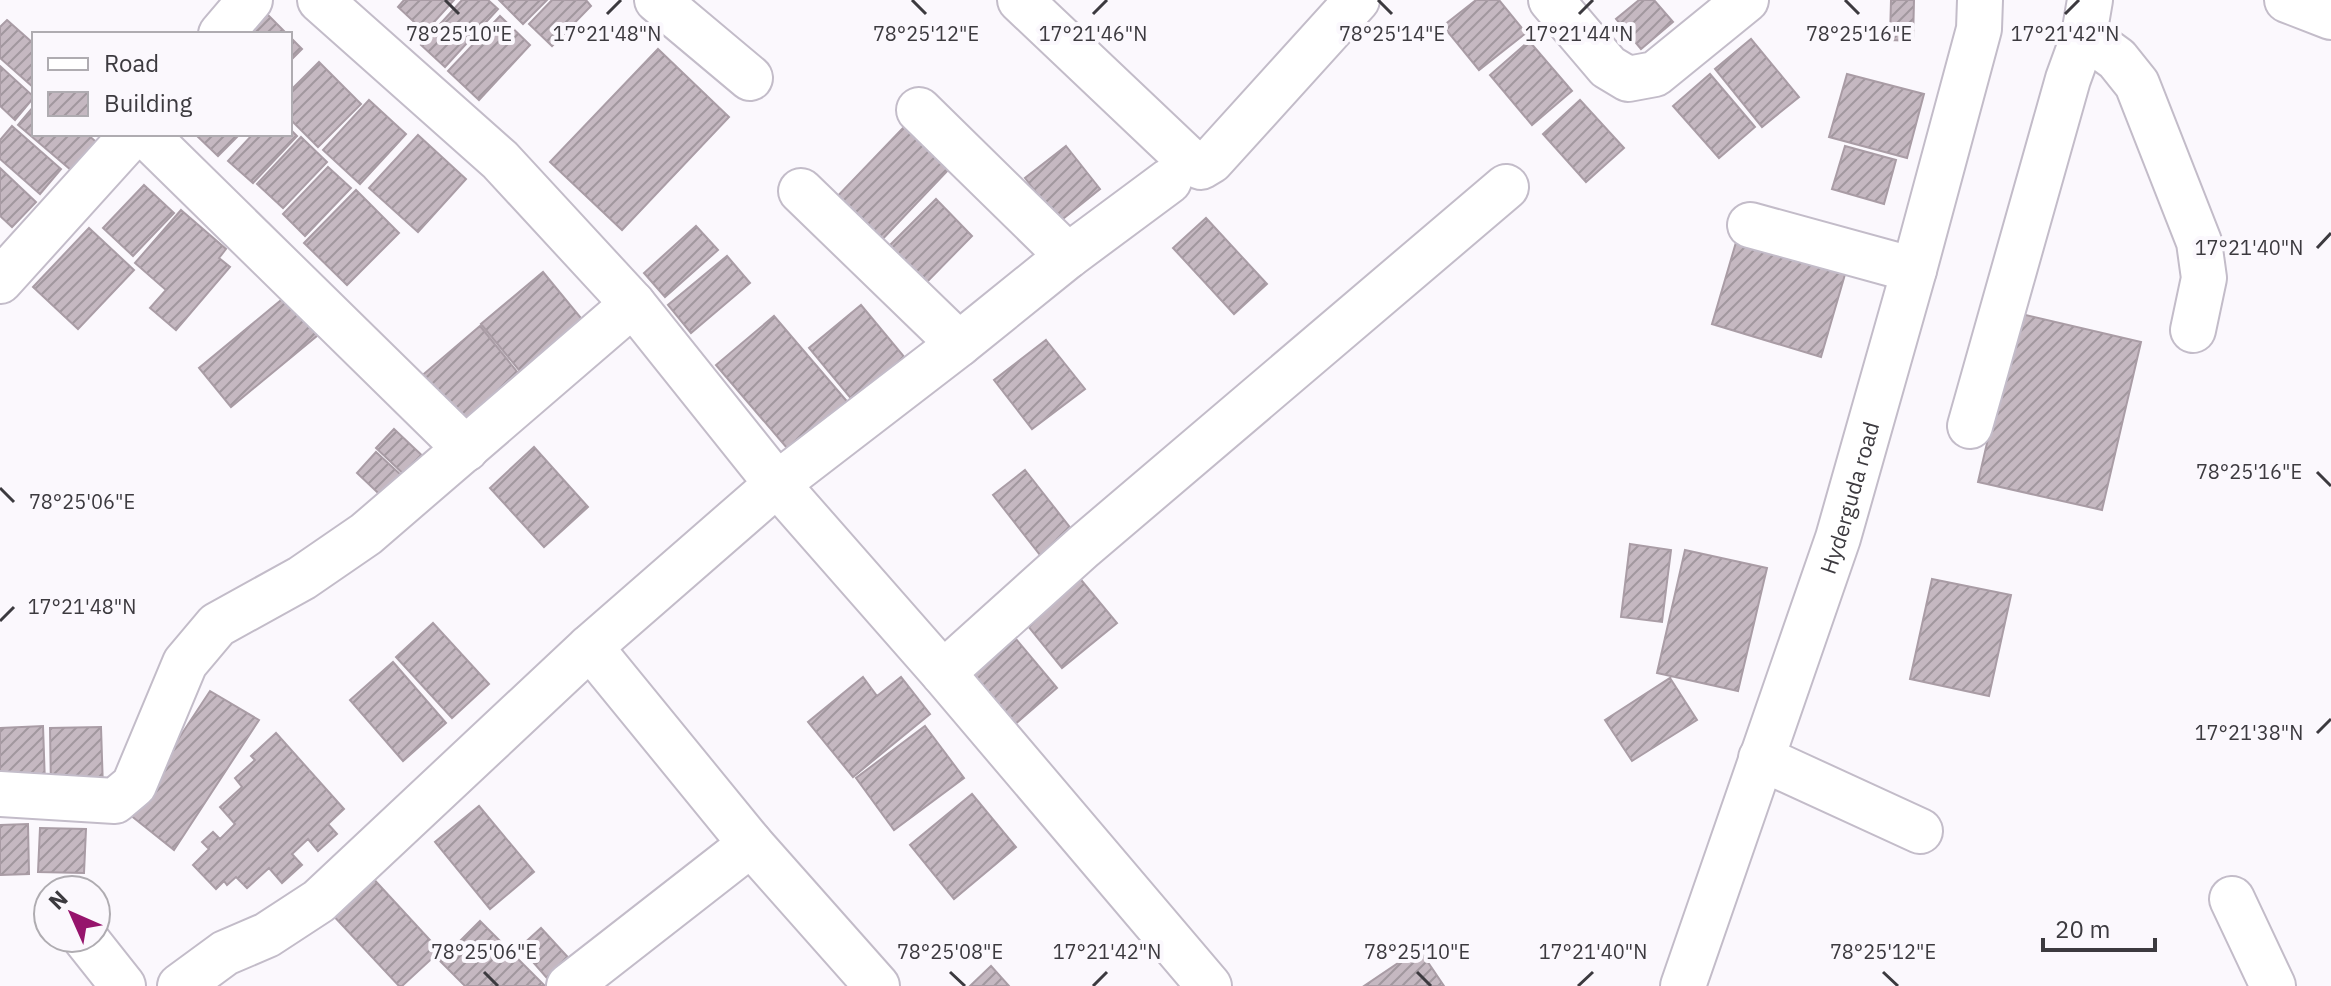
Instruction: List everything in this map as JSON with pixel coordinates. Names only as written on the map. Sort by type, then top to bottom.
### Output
[{"type":"street","points":[[223,32],[250,0]]},
{"type":"street","points":[[320,0],[500,160],[633,304],[777,484],[943,673],[1209,986]]},
{"type":"street","points":[[1020,0],[1193,164],[1201,167],[1211,161],[1357,0]]},
{"type":"street","points":[[1551,0],[1608,67],[1628,79],[1655,74],[1746,0]]},
{"type":"street","name":"Hyderguda road","points":[[1683,986],[1838,538],[1979,29],[1980,0]]},
{"type":"street","points":[[2287,0],[2331,17]]},
{"type":"street","points":[[661,1],[750,78]]},
{"type":"street","points":[[2087,18],[2137,84],[2199,242],[2204,278],[2193,330]]},
{"type":"street","points":[[1970,426],[2087,18]]},
{"type":"street","points":[[919,110],[1068,256]]},
{"type":"street","points":[[0,281],[131,136]]},
{"type":"street","points":[[147,136],[466,449]]},
{"type":"street","points":[[180,986],[225,953],[267,935],[319,901],[590,647],[777,484],[1068,256],[1169,181]]},
{"type":"street","points":[[943,673],[1083,547],[1506,187]]},
{"type":"street","points":[[801,191],[959,344]]},
{"type":"street","points":[[1750,225],[1914,270]]},
{"type":"street","points":[[0,794],[115,801],[134,785],[185,663],[217,625],[334,557],[466,449],[633,304]]},
{"type":"street","points":[[590,647],[751,844],[877,986]]},
{"type":"street","points":[[1761,758],[1920,831]]},
{"type":"street","points":[[588,980],[751,844]]},
{"type":"street","points":[[2232,899],[2273,986]]},
{"type":"street","points":[[98,954],[123,986]]},
{"type":"building","points":[[404,0],[454,0],[425,32],[398,7]]},
{"type":"building","points":[[462,0],[488,0],[498,9],[445,67],[421,45]]},
{"type":"building","points":[[499,0],[547,0],[523,24]]},
{"type":"building","points":[[552,0],[586,0],[591,6],[552,46],[529,24]]},
{"type":"building","points":[[1476,0],[1499,0],[1526,33],[1479,70],[1443,26]]},
{"type":"building","points":[[1639,0],[1654,0],[1673,22],[1641,49],[1616,19]]},
{"type":"building","points":[[1891,0],[1914,0],[1913,41],[1890,40]]},
{"type":"building","points":[[266,13],[285,32],[247,32]]},
{"type":"building","points":[[500,16],[530,45],[479,100],[448,71]]},
{"type":"building","points":[[7,20],[32,42],[32,86],[0,58],[0,27]]},
{"type":"building","points":[[292,39],[302,49],[292,59]]},
{"type":"building","points":[[1751,39],[1799,97],[1762,127],[1715,69]]},
{"type":"building","points":[[1529,41],[1572,91],[1532,125],[1490,75]]},
{"type":"building","points":[[658,49],[729,117],[622,230],[550,162]]},
{"type":"building","points":[[319,62],[361,104],[318,147],[292,121],[292,89]]},
{"type":"building","points":[[0,66],[32,95],[32,99],[15,120],[0,106]]},
{"type":"building","points":[[1710,74],[1755,127],[1719,158],[1673,106]]},
{"type":"building","points":[[1847,74],[1924,94],[1907,158],[1829,137]]},
{"type":"building","points":[[369,100],[406,134],[360,184],[323,150]]},
{"type":"building","points":[[1580,100],[1624,148],[1586,182],[1543,134]]},
{"type":"building","points":[[32,108],[32,136],[89,136],[102,147],[78,176],[18,125]]},
{"type":"building","points":[[12,126],[61,169],[40,194],[0,159],[0,140]]},
{"type":"building","points":[[905,126],[950,168],[876,246],[831,203]]},
{"type":"building","points":[[292,131],[297,136],[253,183],[228,161],[251,136],[292,136]]},
{"type":"building","points":[[418,135],[466,179],[418,232],[369,188]]},
{"type":"building","points":[[197,136],[238,136],[218,156]]},
{"type":"building","points":[[301,137],[327,162],[283,208],[257,184]]},
{"type":"building","points":[[1066,146],[1100,189],[1059,222],[1025,178]]},
{"type":"building","points":[[1845,146],[1896,160],[1884,204],[1832,189]]},
{"type":"building","points":[[328,167],[351,188],[305,236],[283,214]]},
{"type":"building","points":[[0,168],[36,202],[12,227],[0,216]]},
{"type":"building","points":[[144,185],[174,213],[133,256],[103,228]]},
{"type":"building","points":[[356,190],[399,233],[347,285],[304,243]]},
{"type":"building","points":[[936,199],[972,236],[917,292],[880,255]]},
{"type":"building","points":[[181,210],[226,249],[219,258],[230,267],[176,330],[150,308],[166,290],[135,263]]},
{"type":"building","points":[[1206,218],[1267,284],[1234,314],[1173,248]]},
{"type":"building","points":[[696,226],[718,250],[665,297],[644,273]]},
{"type":"building","points":[[89,228],[134,270],[78,329],[33,287]]},
{"type":"building","points":[[1737,239],[1846,271],[1821,357],[1712,324]]},
{"type":"building","points":[[727,256],[750,283],[691,333],[668,305]]},
{"type":"building","points":[[543,272],[590,329],[528,381],[481,324]]},
{"type":"building","points":[[286,296],[318,335],[231,407],[199,368]]},
{"type":"building","points":[[861,305],[906,359],[854,402],[809,348]]},
{"type":"building","points":[[2017,313],[2141,342],[2102,510],[1978,482]]},
{"type":"building","points":[[774,316],[856,412],[799,462],[716,365]]},
{"type":"building","points":[[480,326],[519,374],[458,425],[419,378]]},
{"type":"building","points":[[1046,340],[1085,389],[1032,429],[994,380]]},
{"type":"building","points":[[394,429],[429,462],[411,481],[376,448]]},
{"type":"building","points":[[534,447],[588,507],[544,547],[490,488]]},
{"type":"building","points":[[376,452],[414,487],[394,508],[357,473]]},
{"type":"building","points":[[1025,470],[1076,535],[1044,560],[993,495]]},
{"type":"building","points":[[1630,544],[1671,550],[1662,622],[1621,617]]},
{"type":"building","points":[[1685,550],[1767,568],[1738,691],[1657,673]]},
{"type":"building","points":[[1077,575],[1117,623],[1062,668],[1023,620]]},
{"type":"building","points":[[1932,579],[2011,595],[1989,696],[1910,679]]},
{"type":"building","points":[[433,623],[489,684],[452,718],[396,657]]},
{"type":"building","points":[[1011,633],[1057,688],[1013,726],[966,669]]},
{"type":"building","points":[[393,662],[446,723],[403,761],[350,700]]},
{"type":"building","points":[[863,677],[877,696],[901,677],[930,714],[853,777],[808,722]]},
{"type":"building","points":[[1670,678],[1697,720],[1632,761],[1605,720]]},
{"type":"building","points":[[210,691],[259,720],[174,850],[129,814]]},
{"type":"building","points":[[43,726],[45,784],[0,786],[0,728]]},
{"type":"building","points":[[925,726],[964,778],[894,830],[856,778]]},
{"type":"building","points":[[101,727],[103,789],[51,790],[50,728]]},
{"type":"building","points":[[276,733],[344,809],[328,824],[337,834],[318,851],[308,839],[292,854],[302,865],[282,883],[269,868],[247,888],[236,877],[227,885],[224,881],[216,889],[193,865],[209,849],[202,842],[213,832],[220,839],[235,824],[220,807],[242,787],[235,778],[255,760],[251,756]]},
{"type":"building","points":[[972,794],[1016,847],[954,899],[910,845]]},
{"type":"building","points":[[479,806],[534,872],[490,909],[435,842]]},
{"type":"building","points":[[28,824],[29,874],[0,875],[0,825]]},
{"type":"building","points":[[40,828],[86,829],[84,873],[38,872]]},
{"type":"building","points":[[369,874],[440,951],[402,986],[329,911]]},
{"type":"building","points":[[480,921],[545,986],[465,986],[440,961]]},
{"type":"building","points":[[541,928],[575,965],[553,985],[520,947]]},
{"type":"building","points":[[1419,949],[1444,986],[1364,986]]},
{"type":"building","points":[[991,966],[1009,986],[970,986]]}]
